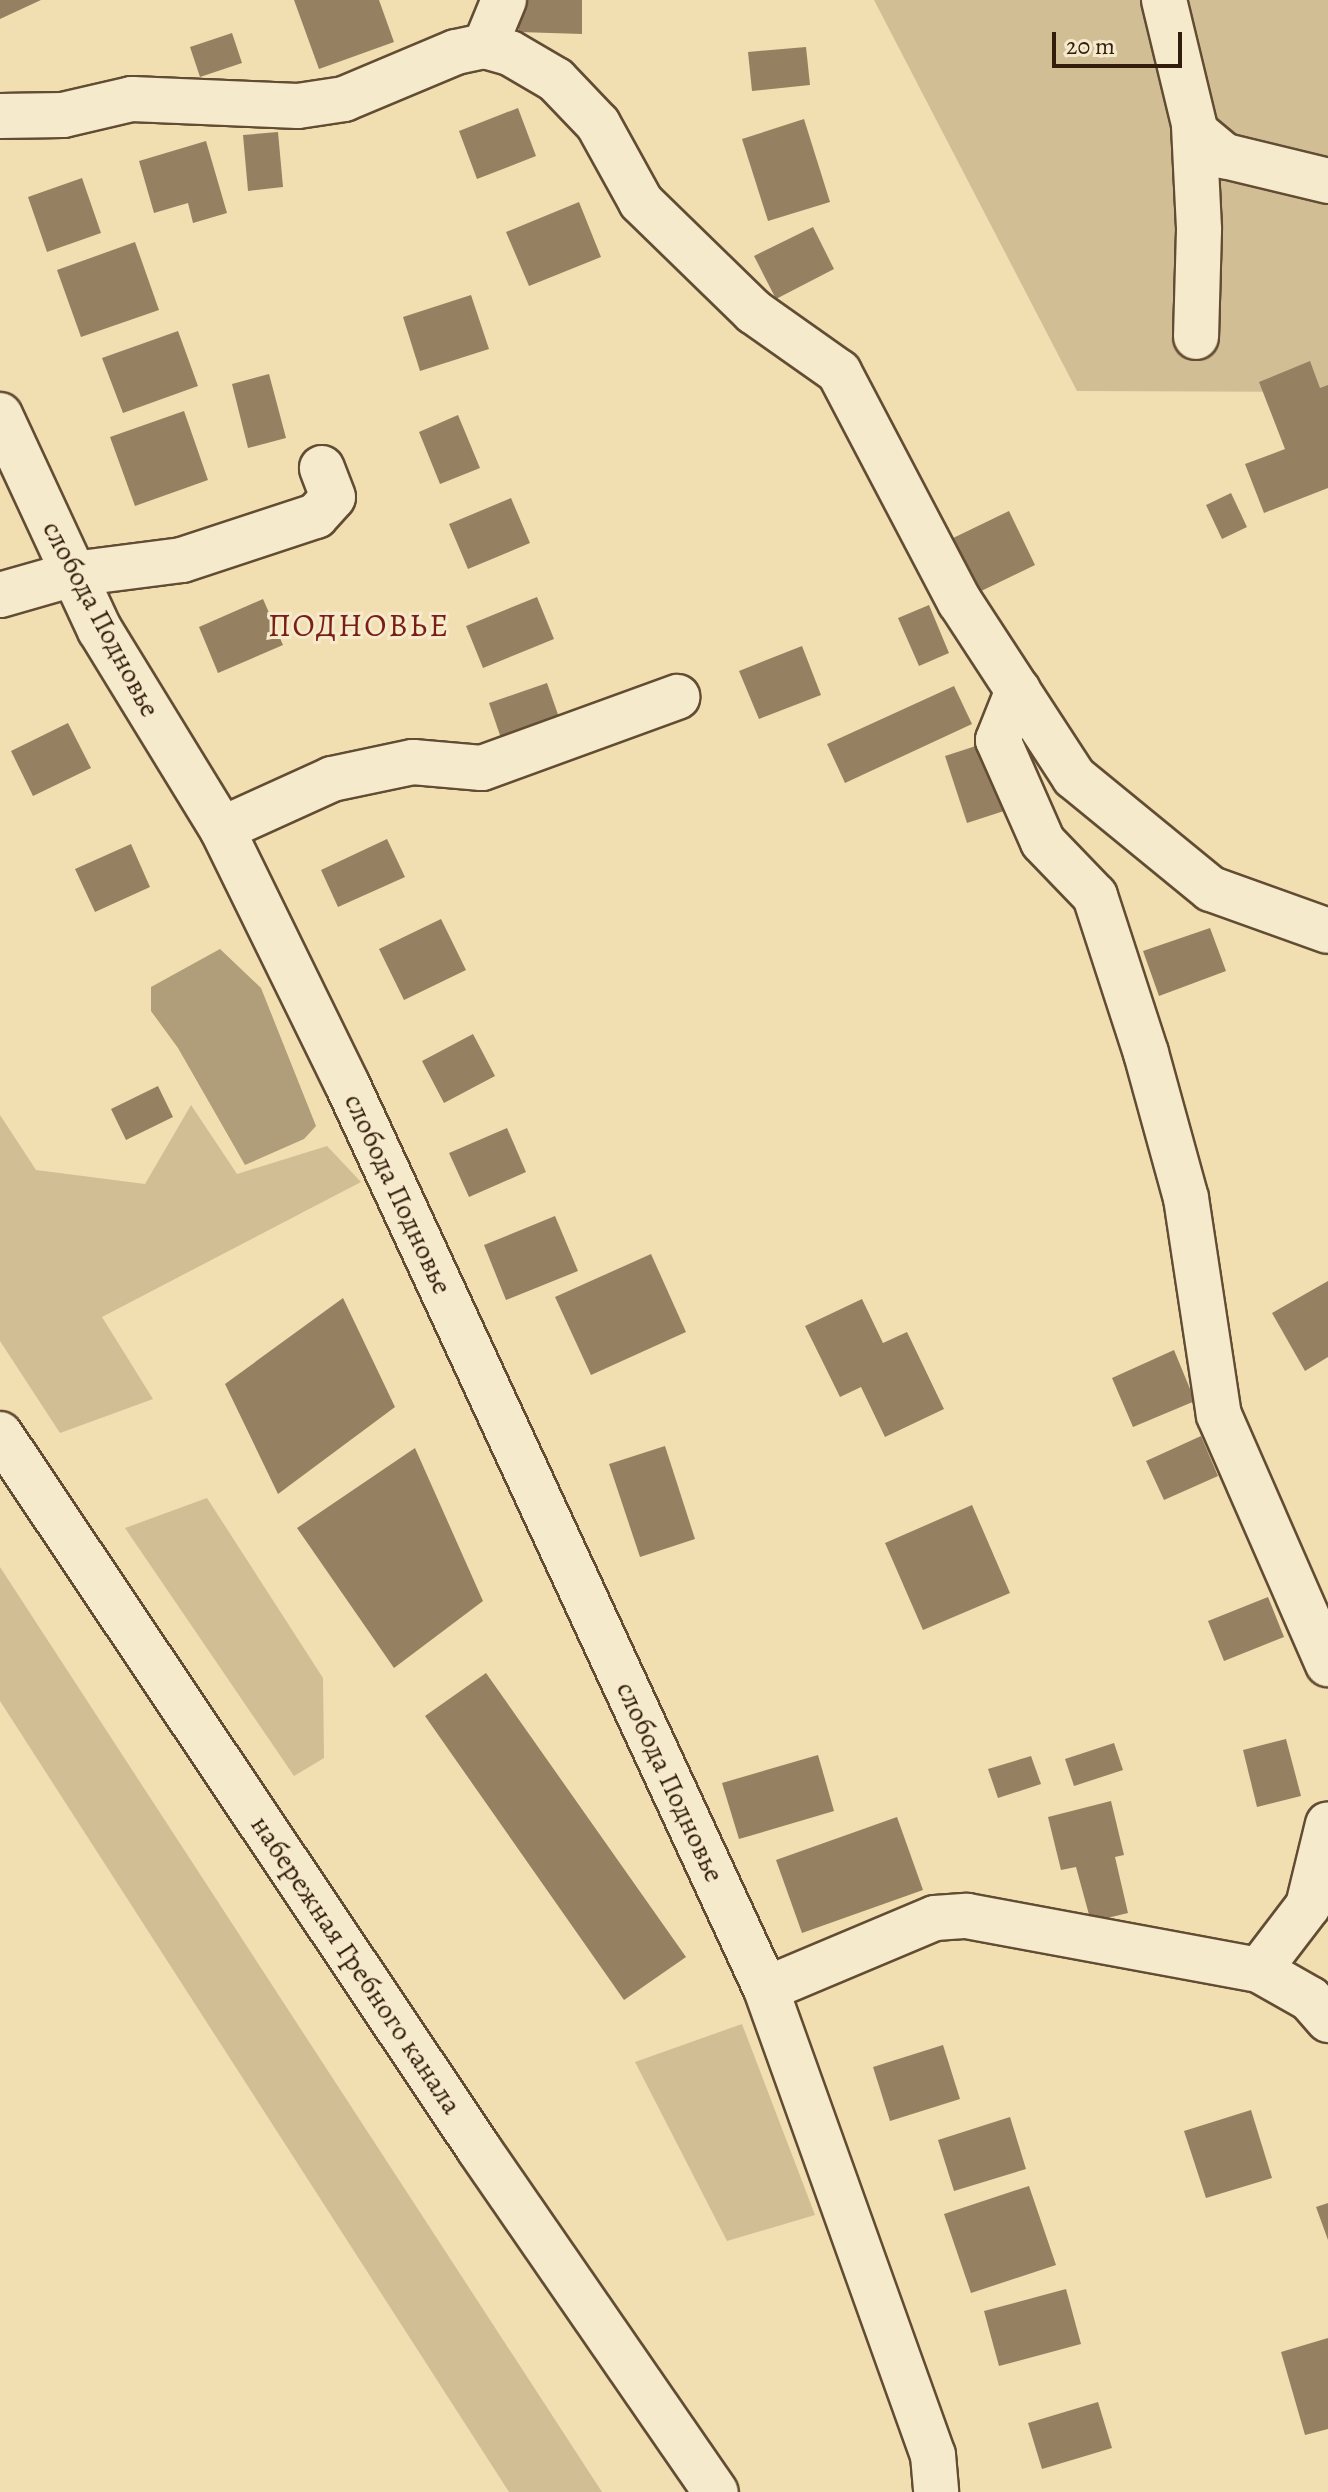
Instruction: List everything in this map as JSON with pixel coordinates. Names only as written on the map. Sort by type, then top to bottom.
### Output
[{"type":"street","points":[[485,46],[504,0]]},
{"type":"street","points":[[1164,0],[1196,132],[1225,156],[1328,181]]},
{"type":"street","points":[[0,116],[63,115],[132,99],[298,106],[344,99],[456,52],[485,46],[510,53],[556,80],[598,124],[641,202],[754,312],[839,372],[960,602],[1074,777],[1211,889],[1328,931]]},
{"type":"street","points":[[1194,126],[1199,230],[1196,337]]},
{"type":"street","name":"слобода Подновье","points":[[0,415],[100,630],[222,829],[347,1084],[766,1989],[933,2455],[936,2492]]},
{"type":"street","points":[[0,595],[73,574],[182,560],[316,516],[333,497],[322,468]]},
{"type":"street","points":[[1018,690],[998,740],[1043,842],[1095,896],[1146,1053],[1186,1198],[1219,1415],[1328,1664]]},
{"type":"street","points":[[222,829],[332,779],[413,762],[482,768],[677,697]]},
{"type":"street","name":"набережная Гребного канала","points":[[0,1434],[470,2136],[716,2492]]},
{"type":"street","points":[[1259,1970],[1308,1906],[1328,1824]]},
{"type":"street","points":[[766,1989],[935,1918],[967,1916],[1259,1970],[1310,1999],[1328,2020]]},
{"type":"shaded area","points":[[874,0],[1328,0],[1328,392],[1077,391]]},
{"type":"shaded area","points":[[220,949],[261,988],[316,1126],[304,1139],[245,1165],[178,1048],[151,1011],[151,987]]},
{"type":"shaded area","points":[[191,1105],[237,1174],[327,1146],[361,1182],[102,1317],[153,1399],[60,1433],[0,1341],[0,1115],[36,1170],[145,1184]]},
{"type":"shaded area","points":[[207,1498],[323,1678],[324,1758],[294,1776],[125,1528]]},
{"type":"shaded area","points":[[0,1567],[602,2492],[509,2492],[0,1701]]},
{"type":"shaded area","points":[[742,2024],[815,2215],[727,2241],[635,2062]]},
{"type":"building","points":[[0,0],[41,0],[0,19]]},
{"type":"building","points":[[294,0],[379,0],[394,42],[319,69]]},
{"type":"building","points":[[518,0],[582,0],[582,34],[519,32]]},
{"type":"building","points":[[232,33],[242,63],[200,77],[190,47]]},
{"type":"building","points":[[806,47],[810,85],[752,91],[748,52]]},
{"type":"building","points":[[518,108],[536,156],[477,179],[459,131]]},
{"type":"building","points":[[804,119],[830,202],[768,221],[742,139]]},
{"type":"building","points":[[278,132],[283,187],[248,191],[243,135]]},
{"type":"building","points":[[206,141],[227,213],[193,223],[188,203],[154,213],[139,161]]},
{"type":"building","points":[[82,178],[101,233],[47,252],[28,197]]},
{"type":"building","points":[[579,202],[601,257],[529,286],[506,232]]},
{"type":"building","points":[[813,227],[834,269],[776,299],[754,256]]},
{"type":"building","points":[[135,242],[159,310],[81,337],[57,270]]},
{"type":"building","points":[[471,295],[489,349],[420,371],[403,317]]},
{"type":"building","points":[[178,331],[198,386],[123,413],[102,358]]},
{"type":"building","points":[[1310,361],[1320,388],[1328,385],[1328,488],[1264,513],[1245,464],[1285,449],[1259,382]]},
{"type":"building","points":[[269,374],[286,438],[248,448],[232,384]]},
{"type":"building","points":[[184,411],[208,480],[135,506],[110,437]]},
{"type":"building","points":[[458,415],[480,468],[440,484],[419,432]]},
{"type":"building","points":[[1231,493],[1247,527],[1222,539],[1206,505]]},
{"type":"building","points":[[511,498],[530,543],[468,569],[449,524]]},
{"type":"building","points":[[1009,511],[1035,565],[975,594],[949,540]]},
{"type":"building","points":[[537,597],[554,639],[483,668],[466,626]]},
{"type":"building","points":[[263,599],[283,645],[218,673],[199,627]]},
{"type":"building","points":[[929,605],[949,653],[919,666],[898,618]]},
{"type":"building","points":[[802,646],[821,695],[759,719],[739,671]]},
{"type":"building","points":[[547,683],[562,726],[504,747],[489,703]]},
{"type":"building","points":[[954,686],[972,724],[845,783],[827,744]]},
{"type":"building","points":[[68,723],[91,768],[33,796],[11,751]]},
{"type":"building","points":[[982,744],[1004,811],[967,823],[945,756]]},
{"type":"building","points":[[387,839],[405,877],[338,907],[321,870]]},
{"type":"building","points":[[131,844],[150,887],[95,912],[75,869]]},
{"type":"building","points":[[441,919],[466,970],[404,1000],[379,949]]},
{"type":"building","points":[[1210,928],[1226,971],[1159,996],[1143,951]]},
{"type":"building","points":[[473,1034],[495,1076],[444,1103],[422,1061]]},
{"type":"building","points":[[158,1086],[173,1117],[126,1140],[111,1109]]},
{"type":"building","points":[[507,1128],[526,1172],[469,1197],[449,1153]]},
{"type":"building","points":[[555,1216],[578,1271],[506,1300],[484,1245]]},
{"type":"building","points":[[651,1254],[686,1332],[591,1375],[555,1297]]},
{"type":"building","points":[[1328,1281],[1328,1357],[1305,1371],[1272,1313]]},
{"type":"building","points":[[343,1298],[395,1407],[278,1494],[225,1384]]},
{"type":"building","points":[[862,1299],[883,1343],[907,1332],[944,1409],[885,1437],[861,1387],[840,1397],[805,1326]]},
{"type":"building","points":[[1174,1350],[1195,1401],[1133,1427],[1112,1378]]},
{"type":"building","points":[[1201,1436],[1218,1476],[1164,1500],[1146,1461]]},
{"type":"building","points":[[665,1446],[695,1539],[640,1557],[609,1464]]},
{"type":"building","points":[[415,1448],[483,1601],[394,1668],[297,1528]]},
{"type":"building","points":[[972,1505],[1010,1593],[923,1630],[885,1543]]},
{"type":"building","points":[[1268,1597],[1284,1637],[1224,1661],[1208,1621]]},
{"type":"building","points":[[486,1673],[686,1957],[624,2000],[425,1716]]},
{"type":"building","points":[[1286,1739],[1301,1796],[1257,1807],[1243,1750]]},
{"type":"building","points":[[1114,1743],[1123,1770],[1074,1786],[1065,1759]]},
{"type":"building","points":[[818,1755],[834,1811],[739,1839],[722,1783]]},
{"type":"building","points":[[1031,1756],[1041,1784],[998,1798],[988,1769]]},
{"type":"building","points":[[1111,1801],[1124,1855],[1115,1857],[1128,1913],[1091,1922],[1076,1867],[1061,1870],[1048,1817]]},
{"type":"building","points":[[897,1817],[923,1890],[802,1933],[776,1860]]},
{"type":"building","points":[[943,2045],[960,2099],[890,2121],[873,2067]]},
{"type":"building","points":[[1251,2110],[1272,2178],[1206,2198],[1184,2131]]},
{"type":"building","points":[[1010,2117],[1026,2169],[954,2191],[938,2140]]},
{"type":"building","points":[[1029,2186],[1056,2265],[971,2293],[944,2214]]},
{"type":"building","points":[[1328,2203],[1328,2240],[1316,2207]]},
{"type":"building","points":[[1066,2289],[1081,2344],[999,2366],[984,2311]]},
{"type":"building","points":[[1328,2338],[1328,2429],[1305,2435],[1281,2352]]},
{"type":"building","points":[[1098,2402],[1112,2448],[1042,2469],[1028,2423]]},
{"type":"district","name":"ПОДНОВЬЕ","points":[[359,625]]}]
